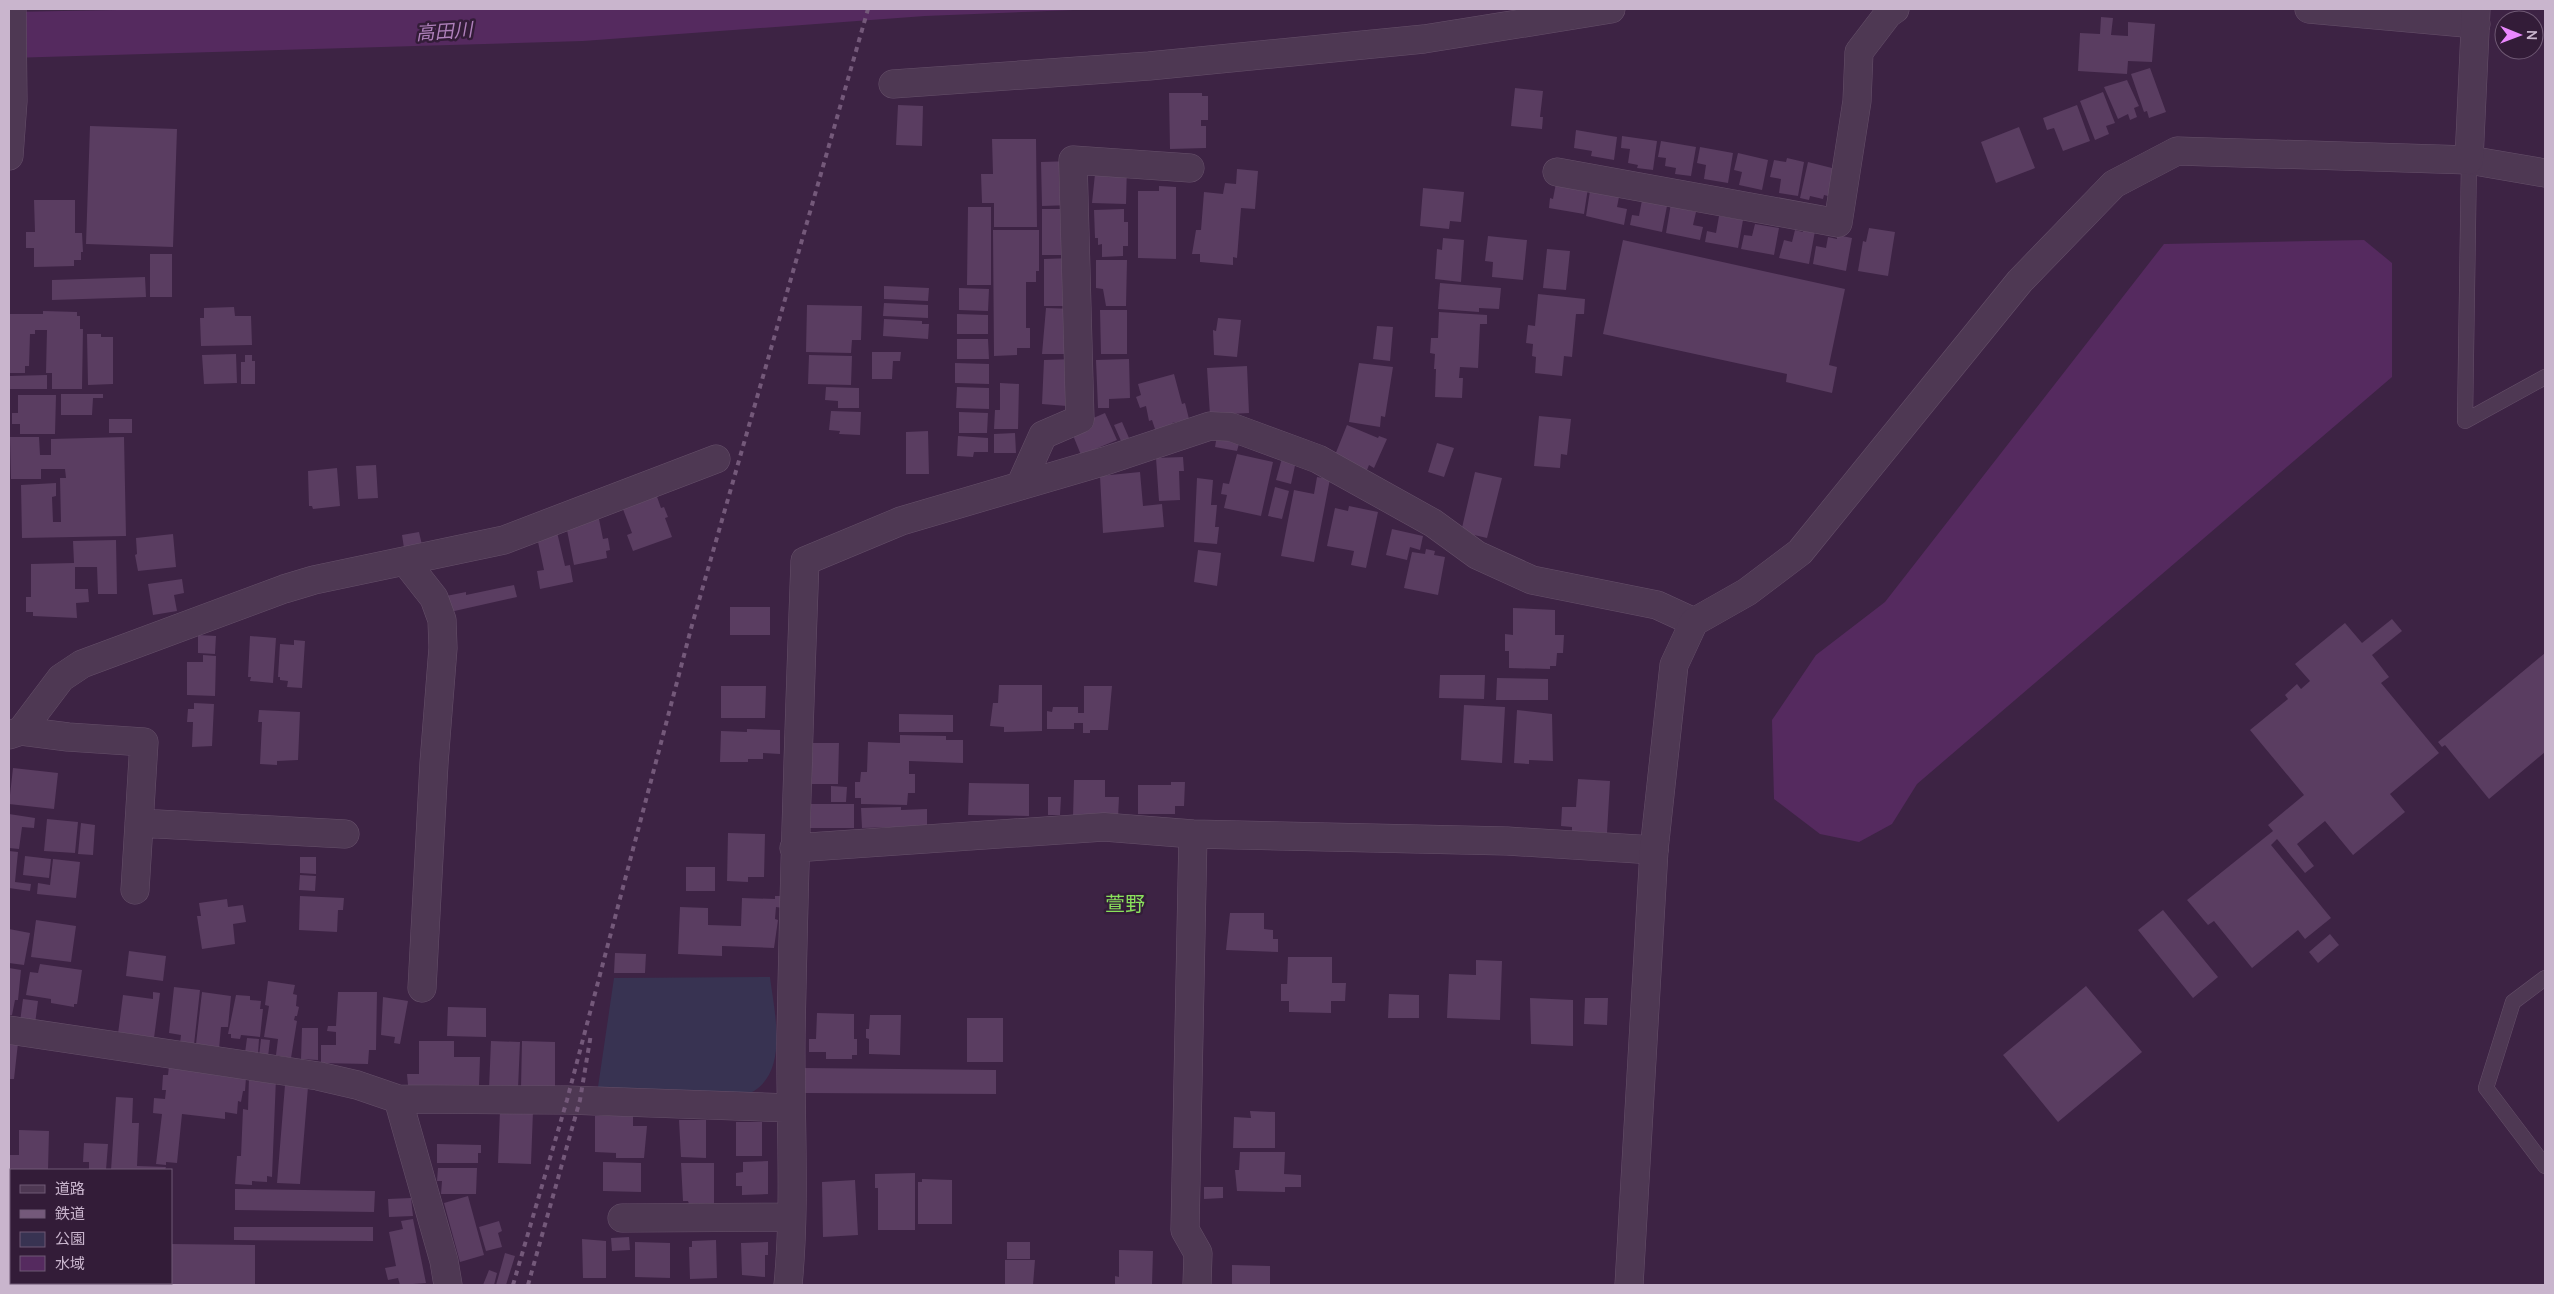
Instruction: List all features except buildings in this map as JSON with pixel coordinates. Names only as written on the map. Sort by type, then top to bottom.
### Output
[{"type":"street","points":[[9,156],[12,9]]},
{"type":"street","points":[[893,84],[1149,66],[1424,39],[1611,9]]},
{"type":"street","points":[[1557,172],[1838,223],[1857,101],[1859,52],[1894,9]]},
{"type":"street","points":[[2309,9],[2476,17],[2469,160]]},
{"type":"street","points":[[1629,1285],[1654,850],[1674,665],[1694,622],[1748,592],[1800,552],[2020,281],[2114,184],[2177,151],[2469,160],[2545,173]]},
{"type":"street","points":[[1020,486],[1043,435],[1080,419],[1073,160],[1190,168]]},
{"type":"street","points":[[788,1285],[791,1217],[790,1108],[794,848],[805,561],[901,521],[1105,462],[1210,426],[1231,427],[1318,459],[1433,523],[1477,555],[1532,580],[1657,605],[1694,622]]},
{"type":"street","points":[[15,733],[61,678],[82,664],[284,589],[504,540],[716,459]]},
{"type":"street","points":[[405,561],[434,598],[442,620],[443,648],[433,772],[422,988]]},
{"type":"street","points":[[15,733],[144,742],[135,890]]},
{"type":"street","points":[[139,823],[345,834]]},
{"type":"street","points":[[794,848],[1104,827],[1194,834],[1507,841],[1654,850]]},
{"type":"street","points":[[1194,834],[1185,1230],[1198,1253],[1197,1285]]},
{"type":"street","points":[[9,1030],[318,1076],[398,1099],[567,1100],[790,1108]]},
{"type":"street","points":[[398,1099],[444,1261],[448,1285]]},
{"type":"street","points":[[622,1218],[791,1217]]},
{"type":"lane","points":[[2469,160],[2465,421],[2545,377]]},
{"type":"lane","points":[[2545,978],[2513,1002],[2486,1088],[2545,1166]]},
{"type":"green space","points":[[770,977],[776,1022],[775,1054],[772,1069],[765,1081],[754,1091],[735,1096],[598,1087],[614,978]]},
{"type":"water","name":"高田川","points":[[169,9],[1100,9],[925,16],[583,41],[9,58],[9,12]]},
{"type":"water","points":[[2364,240],[2392,263],[2392,377],[1917,784],[1892,824],[1859,842],[1820,834],[1774,799],[1772,720],[1816,655],[1885,602],[2164,244]]},
{"type":"railway","points":[[513,1285],[567,1100],[692,625],[868,9]]},
{"type":"railway","points":[[528,1285],[580,1100],[591,1034]]},
{"type":"district","name":"萱野","points":[[1125,903]]}]
